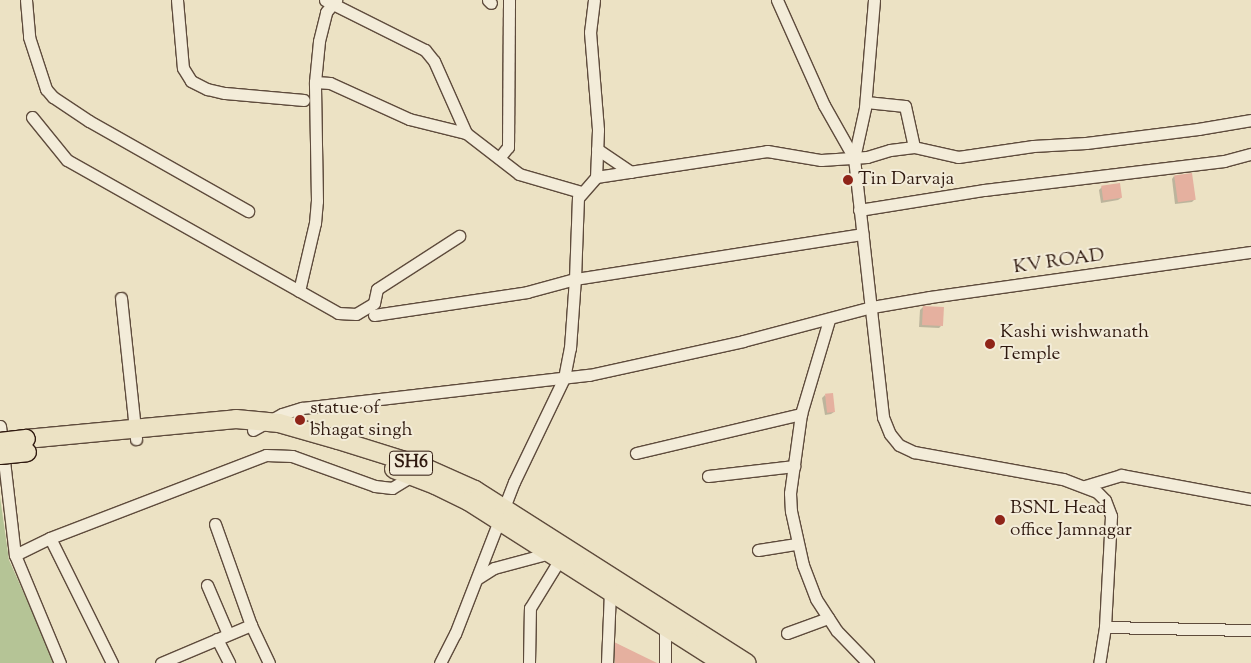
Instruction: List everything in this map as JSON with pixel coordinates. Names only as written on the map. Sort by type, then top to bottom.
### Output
[{"type":"main road","name":"SH6","points":[[0,455],[26,446],[135,434],[210,420],[307,430],[421,466],[475,490],[555,556],[722,663]]},
{"type":"main road","name":"SH6","points":[[260,425],[269,432],[348,454],[412,476],[502,514],[747,663]]},
{"type":"main road","name":"SH6","points":[[0,442],[26,446]]},
{"type":"street","points":[[26,0],[29,37],[46,89],[53,97],[89,121],[248,211]]},
{"type":"street","points":[[177,0],[183,68],[191,81],[207,89],[225,93],[304,100]]},
{"type":"street","points":[[499,158],[508,147],[509,0]]},
{"type":"street","points":[[594,0],[590,32],[598,130],[596,177]]},
{"type":"street","points":[[777,0],[824,105],[854,158]]},
{"type":"street","points":[[874,0],[866,102],[854,158],[883,417],[890,434],[900,446],[930,457],[1063,479],[1097,492],[1105,500],[1111,516],[1105,627],[1099,663]]},
{"type":"street","points":[[299,291],[315,216],[315,82],[319,42],[331,1],[425,50],[434,61],[466,133]]},
{"type":"street","points":[[315,82],[330,83],[409,119],[466,133],[524,176],[581,192]]},
{"type":"street","points":[[866,102],[905,106],[914,146]]},
{"type":"street","points":[[32,117],[67,160],[332,311],[356,314],[374,303],[377,290],[459,236]]},
{"type":"street","points":[[440,663],[455,634],[478,578],[517,474],[564,378],[570,348],[576,279],[578,198],[581,192],[596,177],[767,152],[821,160],[854,158],[914,146],[958,158],[1033,146],[1086,143],[1198,129],[1251,120]]},
{"type":"street","points":[[597,148],[631,172]]},
{"type":"street","points":[[859,210],[993,189],[1224,160],[1251,154]]},
{"type":"street","points":[[374,315],[527,292],[576,279],[862,234]]},
{"type":"street","name":"KV ROAD","points":[[260,425],[302,408],[598,373],[829,320],[872,307],[930,297],[1251,252]]},
{"type":"street","points":[[122,298],[135,434]]},
{"type":"street","points":[[829,320],[801,414],[790,493],[793,528],[816,599],[837,631],[868,663]]},
{"type":"street","points":[[636,453],[801,414]]},
{"type":"street","points":[[0,426],[15,555],[60,663]]},
{"type":"street","points":[[15,555],[50,538],[266,454],[292,456],[375,486],[392,488],[412,476]]},
{"type":"street","points":[[708,476],[794,466]]},
{"type":"street","points":[[1084,486],[1121,475],[1251,499]]},
{"type":"street","points":[[215,524],[251,625],[269,662]]},
{"type":"street","points":[[50,538],[112,663]]},
{"type":"street","points":[[758,550],[797,544]]},
{"type":"street","points":[[478,578],[494,568],[555,556]]},
{"type":"street","points":[[528,663],[530,608],[555,556]]},
{"type":"street","points":[[207,585],[223,637],[228,663]]},
{"type":"street","points":[[606,663],[610,592]]},
{"type":"street","points":[[787,634],[828,618]]},
{"type":"street","points":[[161,663],[184,659],[223,637],[251,625]]},
{"type":"street","points":[[665,627],[665,663]]},
{"type":"street","points":[[1105,627],[1251,630]]},
{"type":"green space","points":[[0,497],[9,560],[55,663],[0,663]]},
{"type":"building","points":[[1192,173],[1196,200],[1178,202],[1174,176]]},
{"type":"building","points":[[1120,183],[1122,198],[1103,200],[1101,186]]},
{"type":"building","points":[[923,306],[944,307],[943,326],[922,325]]},
{"type":"building","points":[[833,393],[835,412],[827,413],[825,394]]},
{"type":"building","points":[[614,642],[657,663],[615,663]]},
{"type":"place","name":"Tin Darvaja","points":[[848,180]]},
{"type":"place","name":"Kashi wishwanath Temple","points":[[990,344]]},
{"type":"place","name":"statue of bhagat singh","points":[[300,420]]},
{"type":"place","name":"BSNL Head office Jamnagar","points":[[1000,520]]}]
